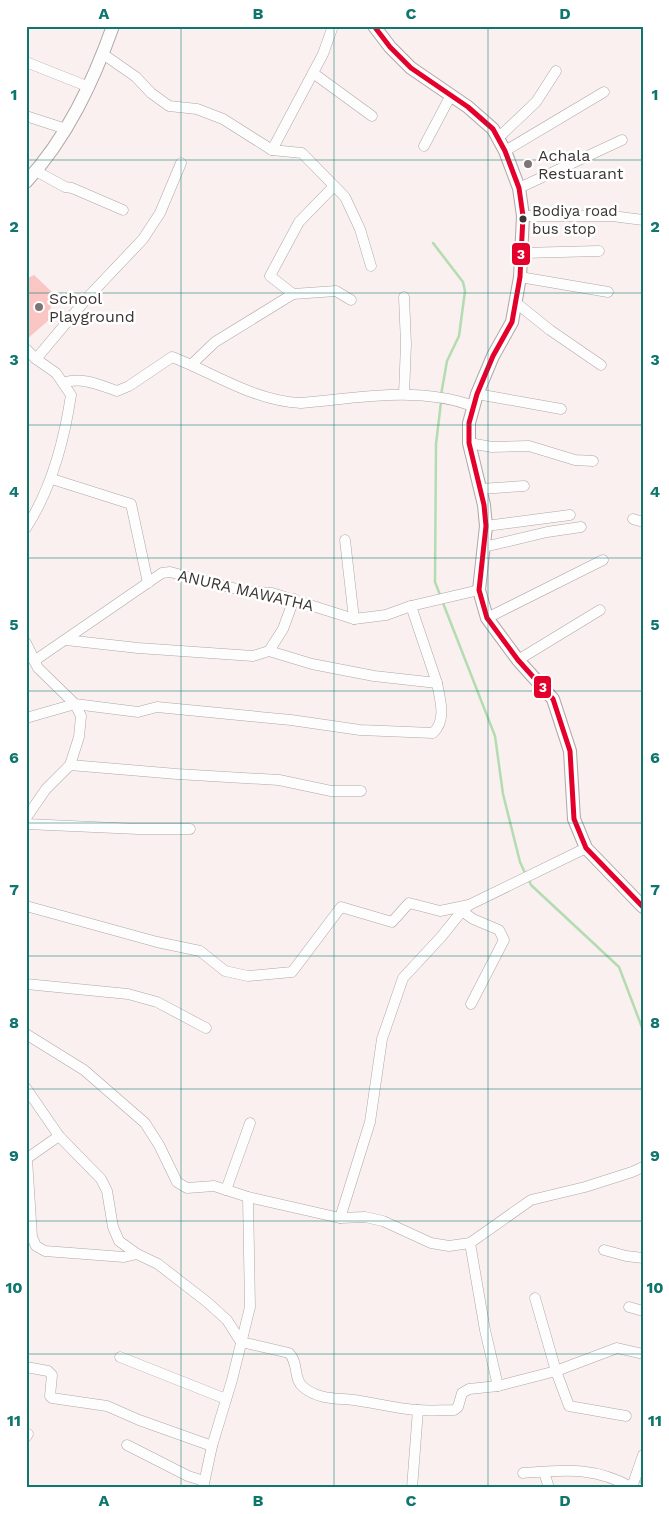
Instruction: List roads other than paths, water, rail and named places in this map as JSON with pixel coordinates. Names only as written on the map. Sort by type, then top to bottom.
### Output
[{"type":"main road","points":[[26,182],[66,129],[89,87],[113,26]]},
{"type":"main road","points":[[374,26],[390,47],[411,68],[468,107],[493,129],[505,151],[519,188],[523,216],[522,253],[512,322],[493,356],[475,400],[470,423],[469,443],[484,504],[486,526],[480,590],[487,618],[518,660],[552,699],[570,751],[574,819],[586,848],[643,906]]},
{"type":"street","points":[[272,150],[323,54],[333,26]]},
{"type":"street","points":[[103,54],[136,77],[151,93],[169,106],[196,109],[223,118],[272,150],[302,153],[345,197],[360,229],[371,266]]},
{"type":"street","points":[[26,62],[89,87]]},
{"type":"street","points":[[498,138],[536,102],[556,71]]},
{"type":"street","points":[[313,73],[372,116]]},
{"type":"street","points":[[505,151],[604,92]]},
{"type":"street","points":[[424,146],[451,95]]},
{"type":"street","points":[[26,116],[66,129]]},
{"type":"street","points":[[519,188],[622,140]]},
{"type":"street","points":[[36,359],[88,297],[143,239],[160,213],[181,164]]},
{"type":"street","points":[[36,171],[65,188],[72,188],[123,210]]},
{"type":"street","points":[[293,294],[270,276],[299,222],[334,186]]},
{"type":"street","points":[[523,216],[612,216],[643,220]]},
{"type":"street","points":[[522,253],[599,251]]},
{"type":"street","points":[[520,276],[608,292]]},
{"type":"street","points":[[192,364],[215,342],[293,294],[336,291],[351,300]]},
{"type":"street","points":[[404,297],[406,344],[404,394]]},
{"type":"street","points":[[516,302],[550,330],[601,364]]},
{"type":"street","points":[[26,350],[56,373],[72,395],[52,479],[26,528]]},
{"type":"street","points":[[63,383],[72,380],[99,384],[116,391],[129,386],[172,357],[192,364],[240,389],[288,403],[404,394],[561,409]]},
{"type":"street","points":[[469,443],[492,447],[529,446],[575,460],[593,461]]},
{"type":"street","points":[[52,479],[131,504],[148,583]]},
{"type":"street","points":[[480,489],[524,486]]},
{"type":"street","points":[[486,526],[570,515]]},
{"type":"street","points":[[484,547],[547,532],[581,528]]},
{"type":"street","points":[[345,540],[354,618]]},
{"type":"street","points":[[487,618],[603,560]]},
{"type":"street","name":"ANURA MAWATHA","points":[[34,661],[162,573],[170,572],[246,590],[272,593],[354,618],[386,615],[411,606],[480,590]]},
{"type":"street","points":[[269,651],[283,628],[294,599]]},
{"type":"street","points":[[26,718],[75,704],[138,712],[157,707],[291,720],[360,730],[433,733],[440,727],[442,712],[437,683],[411,606]]},
{"type":"street","points":[[518,660],[600,610]]},
{"type":"street","points":[[66,640],[138,648],[253,656],[269,651],[312,664],[374,676],[437,683]]},
{"type":"street","points":[[26,643],[38,668],[75,704],[81,716],[79,737],[70,764],[46,789],[26,818]]},
{"type":"street","points":[[70,764],[177,774],[279,780],[331,791],[361,791]]},
{"type":"street","points":[[26,824],[138,829],[190,829]]},
{"type":"street","points":[[26,906],[157,942],[200,951],[226,971],[248,976],[292,972],[341,907],[392,922],[409,903],[440,911],[466,908],[586,848]]},
{"type":"street","points":[[466,908],[473,920],[499,930],[504,940],[471,1004]]},
{"type":"street","points":[[340,1218],[370,1122],[382,1039],[403,978],[466,908]]},
{"type":"street","points":[[26,984],[128,994],[157,1002],[206,1028]]},
{"type":"street","points":[[26,1034],[84,1070],[145,1123],[159,1145],[177,1182],[187,1188],[214,1186],[248,1197],[340,1218],[365,1217],[383,1221],[431,1243],[449,1246],[470,1243],[531,1200],[585,1187],[643,1167]]},
{"type":"street","points":[[26,1088],[59,1136],[100,1179],[107,1191],[114,1227],[119,1241],[137,1254],[158,1264],[208,1302],[227,1320],[241,1342],[290,1353],[294,1358],[301,1386],[314,1394],[332,1399],[352,1400],[418,1410],[454,1410],[458,1407],[462,1393],[468,1389],[498,1386],[556,1371],[617,1348],[643,1354]]},
{"type":"street","points":[[226,1190],[250,1123]]},
{"type":"street","points":[[59,1136],[27,1159],[32,1237],[36,1246],[46,1251],[124,1257],[137,1254]]},
{"type":"street","points":[[127,1445],[204,1484],[212,1446],[250,1307],[248,1197]]},
{"type":"street","points":[[470,1243],[484,1330],[498,1386]]},
{"type":"street","points":[[604,1250],[643,1258]]},
{"type":"street","points":[[535,1298],[556,1371],[569,1406],[626,1416]]},
{"type":"street","points":[[629,1306],[643,1311]]},
{"type":"street","points":[[120,1357],[226,1399]]},
{"type":"street","points":[[26,1367],[48,1371],[52,1375],[50,1396],[52,1398],[107,1406],[139,1420],[212,1446]]},
{"type":"street","points":[[412,1488],[418,1410]]},
{"type":"street","points":[[523,1473],[571,1470],[594,1472],[633,1487],[643,1455]]},
{"type":"street","points":[[544,1472],[550,1488]]},
{"type":"waterway","points":[[433,243],[463,282],[465,291],[459,336],[447,361],[441,395]]},
{"type":"waterway","points":[[440,595],[435,582],[436,444],[441,402]]},
{"type":"waterway","points":[[443,603],[495,736],[503,794],[520,862],[525,873]]},
{"type":"waterway","points":[[528,878],[531,885],[619,967],[643,1030]]},
{"type":"waterway","points":[[639,1480],[643,1485]]},
{"type":"place","name":"Achala Restuarant","points":[[528,164]]},
{"type":"place","name":"Bodiya road bus stop","points":[[523,219]]},
{"type":"place","name":"School Playground","points":[[39,307]]}]
